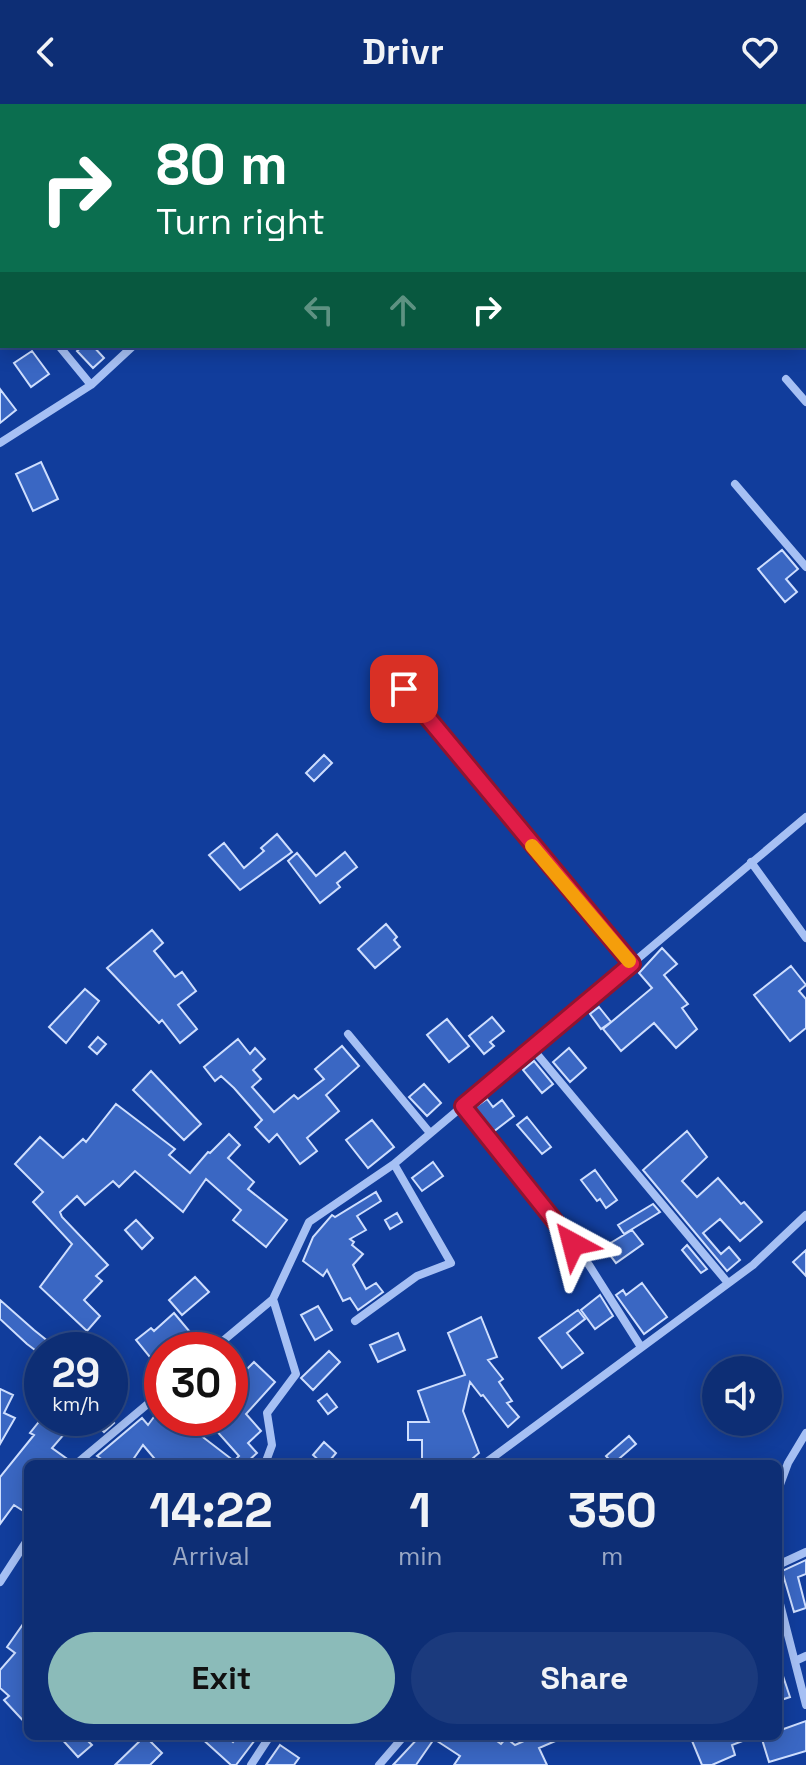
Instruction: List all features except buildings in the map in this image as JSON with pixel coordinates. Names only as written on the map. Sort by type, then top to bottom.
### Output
[{"type":"street","points":[[61,348],[91,385]]},
{"type":"street","points":[[1,440],[91,385],[131,348]]},
{"type":"street","points":[[786,379],[806,402]]},
{"type":"street","points":[[735,484],[806,567]]},
{"type":"street","points":[[404,689],[632,964]]},
{"type":"street","points":[[234,1332],[273,1299],[309,1222],[394,1164],[806,817]]},
{"type":"street","points":[[751,862],[806,938]]},
{"type":"street","points":[[348,1034],[430,1133]]},
{"type":"street","points":[[532,1048],[728,1283]]},
{"type":"street","points":[[463,1106],[589,1265],[641,1347]]},
{"type":"street","points":[[355,1321],[417,1276],[451,1263],[394,1164]]},
{"type":"street","points":[[489,1460],[753,1265],[806,1215]]},
{"type":"street","points":[[266,1460],[272,1445],[267,1413],[296,1374],[273,1299]]},
{"type":"street","points":[[81,1460],[144,1407]]},
{"type":"street","points":[[782,1479],[806,1433]]},
{"type":"street","points":[[0,1582],[24,1545]]},
{"type":"street","points":[[782,1563],[806,1552]]},
{"type":"street","points":[[782,1611],[806,1705]]},
{"type":"street","points":[[795,1661],[806,1656]]},
{"type":"street","points":[[251,1765],[267,1740]]},
{"type":"street","points":[[379,1765],[401,1740]]},
{"type":"slow traffic","points":[[532,846],[629,961]]},
{"type":"route","points":[[404,689],[632,964],[463,1106],[573,1244]]}]
